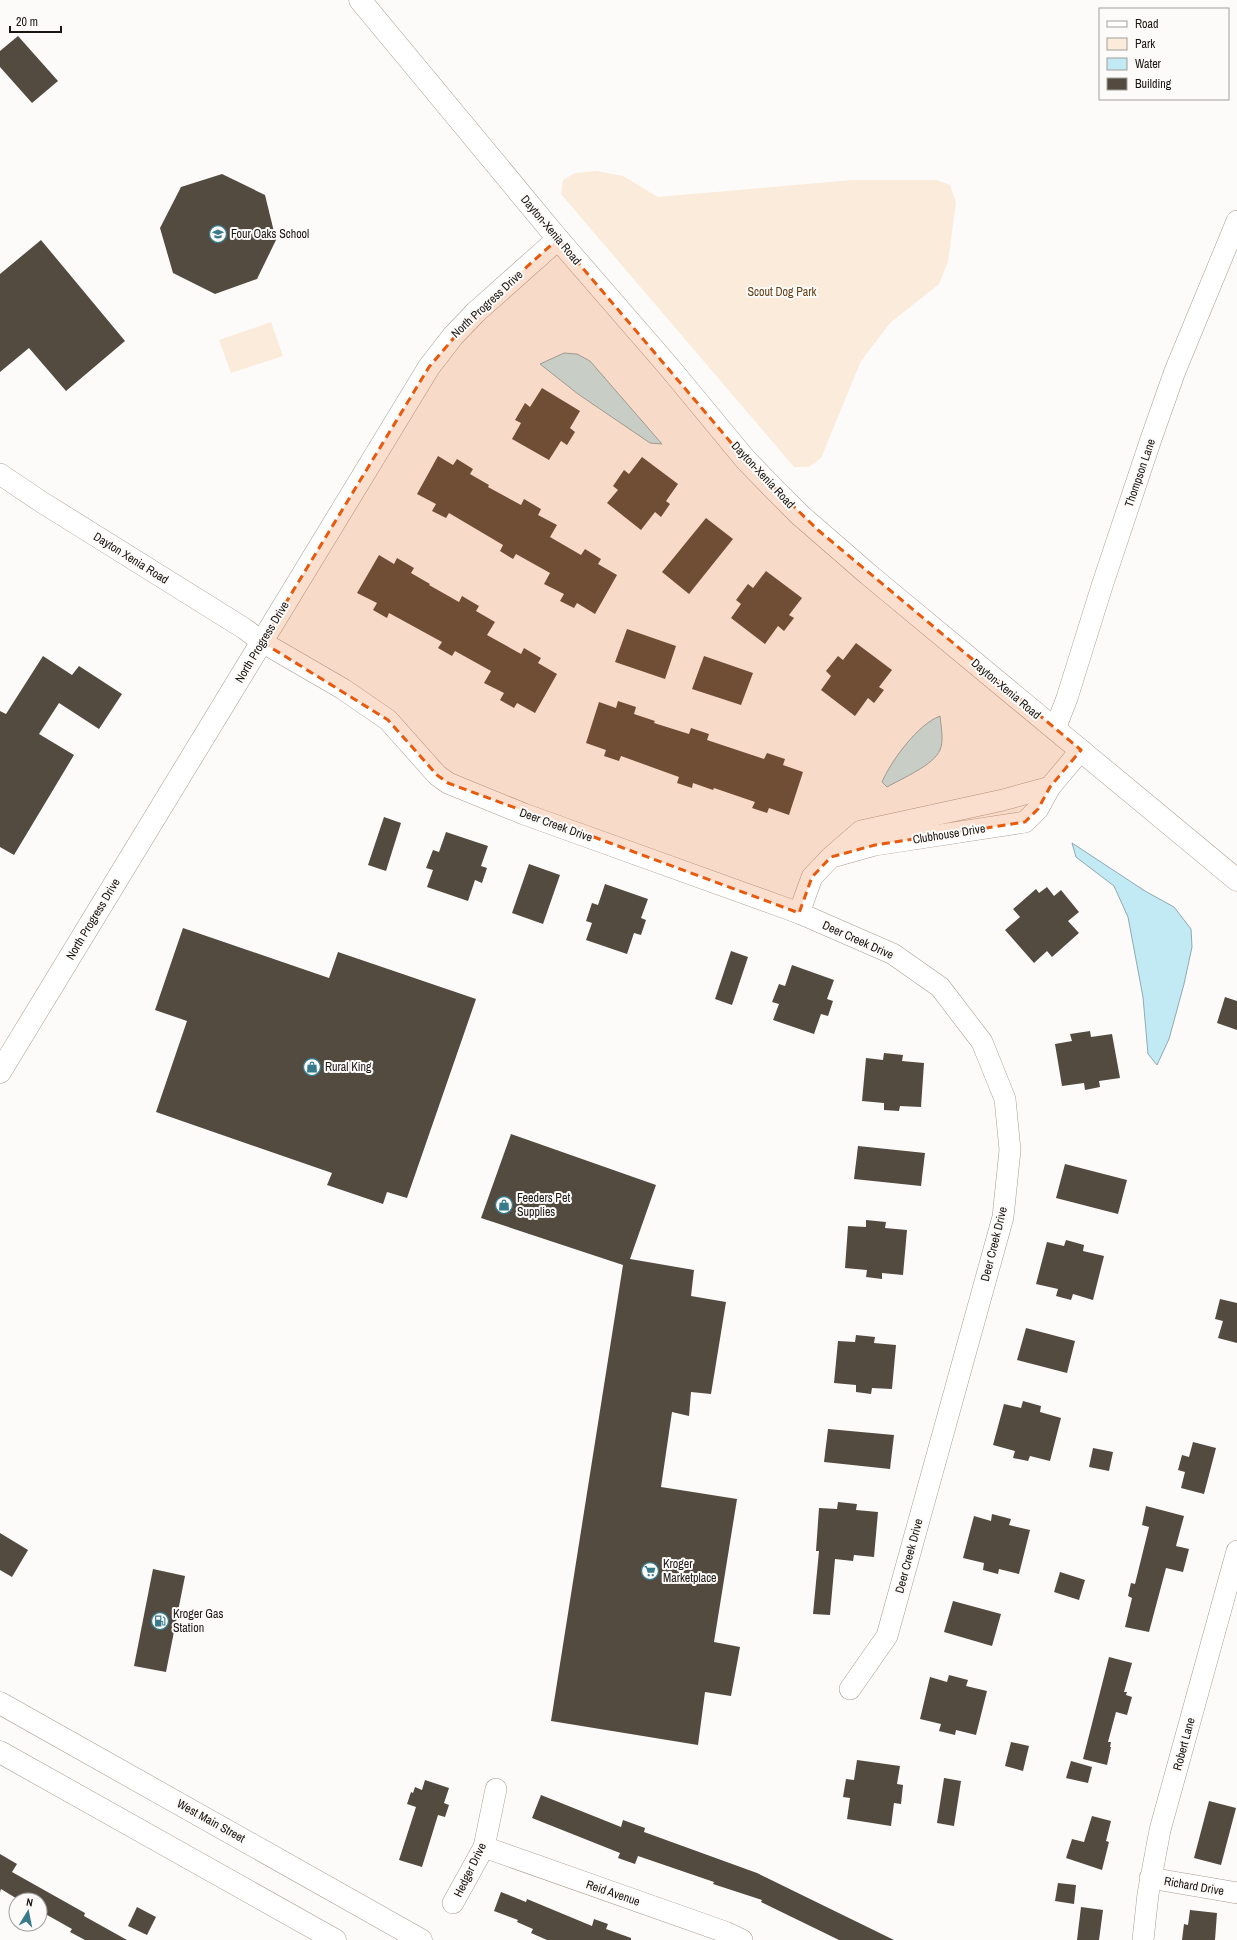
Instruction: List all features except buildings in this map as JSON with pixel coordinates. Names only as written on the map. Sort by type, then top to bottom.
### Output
[{"type":"main road","name":"Dayton-Xenia Road","points":[[360,0],[558,239],[674,373],[745,459],[773,488],[800,515],[869,574],[1237,880]]},
{"type":"main road","name":"North Progress Drive","points":[[0,1072],[429,367],[453,336],[476,312],[558,239]]},
{"type":"main road","name":"West Main Street","points":[[0,1703],[421,1940]]},
{"type":"main road","points":[[0,1752],[335,1940]]},
{"type":"street","name":"Thompson Lane","points":[[1055,730],[1068,698],[1102,586],[1175,371],[1237,221]]},
{"type":"street","name":"Dayton Xenia Road","points":[[0,474],[40,501],[245,629],[262,642]]},
{"type":"street","name":"Deer Creek Drive","points":[[262,642],[343,689],[388,720],[437,775],[448,783],[524,814],[799,913],[893,954],[940,987],[982,1042],[1004,1099],[1010,1150],[1003,1217],[887,1636],[850,1689]]},
{"type":"street","name":"Clubhouse Drive","points":[[799,913],[812,877],[831,857],[861,831],[1003,800],[1050,787],[1080,750]]},
{"type":"street","name":"Robert Lane","points":[[1143,1940],[1149,1886],[1160,1830],[1237,1551]]},
{"type":"street","name":"Hedger Drive","points":[[453,1903],[484,1847],[496,1789]]},
{"type":"street","name":"Reid Avenue","points":[[484,1847],[717,1929],[742,1940]]},
{"type":"street","name":"Richard Drive","points":[[1149,1886],[1237,1893]]},
{"type":"highlighted area","points":[[558,239],[745,459],[818,530],[1081,750],[1050,787],[1038,809],[1025,822],[875,845],[831,857],[812,877],[799,913],[448,783],[437,775],[388,720],[262,642],[429,367],[476,312]]},
{"type":"green space","name":"Scout Dog Park","points":[[597,171],[623,176],[658,197],[852,180],[937,180],[950,185],[956,202],[948,262],[939,284],[890,323],[861,361],[821,458],[809,467],[794,467],[561,194],[563,180],[575,173]]},
{"type":"green space","points":[[271,322],[283,356],[231,373],[219,340]]},
{"type":"water","points":[[564,353],[577,354],[590,361],[662,444],[650,443],[578,394],[540,364]]},
{"type":"water","points":[[940,716],[942,742],[937,756],[908,776],[887,787],[882,782],[886,773],[906,744],[923,727]]},
{"type":"water","points":[[1072,843],[1145,891],[1174,907],[1191,929],[1192,947],[1184,984],[1169,1039],[1157,1065],[1148,1054],[1143,997],[1128,917],[1114,886],[1076,857]]},
{"type":"place","name":"Four Oaks School","points":[[218,234]]},
{"type":"place","name":"Rural King","points":[[312,1067]]},
{"type":"place","name":"Feeders Pet Supplies","points":[[504,1205]]},
{"type":"place","name":"Kroger Marketplace","points":[[650,1571]]},
{"type":"place","name":"Kroger Gas Station","points":[[160,1621]]}]
